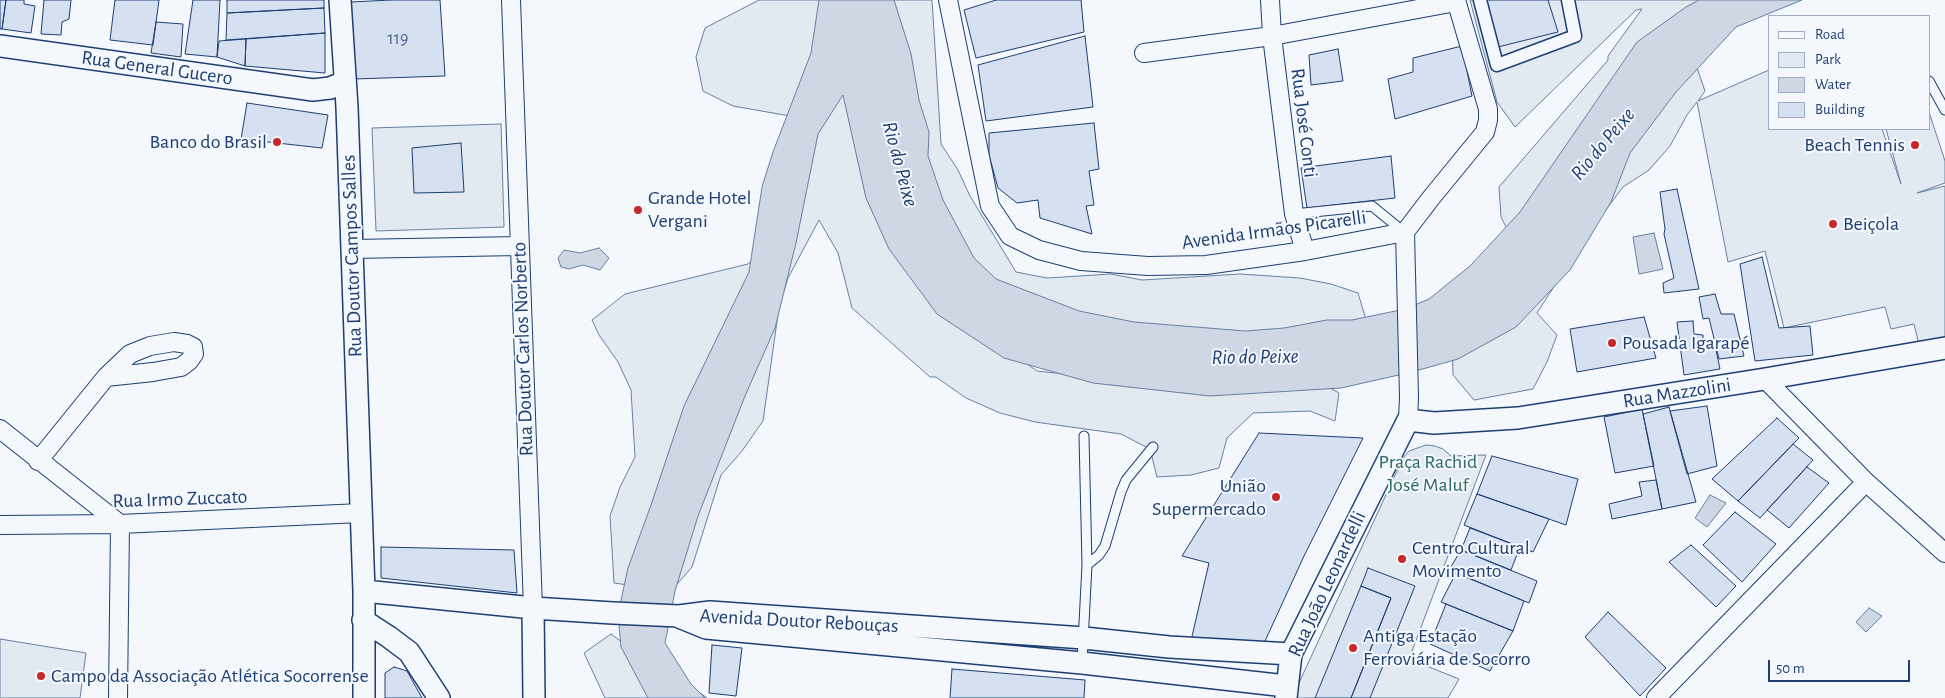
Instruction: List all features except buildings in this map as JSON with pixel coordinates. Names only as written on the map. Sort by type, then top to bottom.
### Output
[{"type":"street","name":"Rua Doutor Campos Salles","points":[[340,0],[347,107],[364,591]]},
{"type":"street","name":"Rua Doutor Carlos Norberto","points":[[511,0],[533,608],[534,698]]},
{"type":"street","name":"Avenida Irmãos Picarelli","points":[[948,0],[990,206],[1010,236],[1039,250],[1081,261],[1148,266],[1206,265],[1306,250],[1405,232]]},
{"type":"street","name":"Rua José Conti","points":[[1270,0],[1272,36],[1294,214],[1306,250]]},
{"type":"street","points":[[1480,0],[1497,65],[1575,36],[1568,0]]},
{"type":"street","points":[[1144,53],[1272,36],[1456,1],[1488,109],[1488,120],[1485,132],[1430,198],[1405,232],[1408,420]]},
{"type":"street","name":"Rua General Gucero","points":[[0,46],[313,90],[330,88],[340,84],[345,78]]},
{"type":"street","name":"Rua General Gucero","points":[[313,90],[347,107]]},
{"type":"street","points":[[352,249],[519,246]]},
{"type":"street","name":"Rua Mazzolini","points":[[1408,420],[1434,423],[1518,418],[1945,348]]},
{"type":"street","points":[[38,461],[106,377]]},
{"type":"street","points":[[1765,379],[1866,482],[1945,553]]},
{"type":"street","name":"Rua João Leonardelli","points":[[1286,692],[1291,654],[1408,420]]},
{"type":"street","points":[[0,429],[38,461],[120,524],[118,698]]},
{"type":"street","points":[[1656,698],[1866,482]]},
{"type":"street","name":"Rua Irmo Zuccato","points":[[0,525],[120,524],[361,513]]},
{"type":"street","points":[[364,698],[364,591],[533,608]]},
{"type":"street","name":"Avenida Doutor Rebouças","points":[[533,608],[674,616],[706,628],[944,629],[1084,638],[1169,647],[1291,654]]},
{"type":"street","points":[[363,620],[409,652],[439,698]]},
{"type":"street","name":"Avenida Doutor Rebouças","points":[[810,628],[942,651],[1168,672],[1286,692]]},
{"type":"street","points":[[942,651],[944,629]]},
{"type":"street","points":[[1168,672],[1169,647]]},
{"type":"lane","points":[[1930,82],[1945,110]]},
{"type":"lane","points":[[1294,214],[1372,206],[1405,232]]},
{"type":"lane","points":[[1082,663],[1087,566],[1084,436]]},
{"type":"lane","points":[[1087,566],[1105,546],[1120,492],[1126,480],[1153,447]]},
{"type":"green space","points":[[759,0],[932,0],[941,144],[958,170],[970,196],[1016,272],[1047,278],[1111,274],[1142,280],[1240,274],[1300,278],[1331,284],[1358,293],[1367,323],[1316,349],[978,329],[1037,371],[1174,386],[1310,377],[1339,393],[1335,421],[1310,411],[1253,413],[1227,438],[1219,468],[1191,475],[1157,477],[1150,449],[1121,434],[1035,422],[1000,413],[966,398],[936,377],[930,377],[852,308],[838,253],[819,220],[788,278],[779,307],[763,421],[742,451],[721,475],[692,567],[671,591],[614,583],[610,516],[620,487],[635,457],[631,390],[618,362],[599,335],[592,320],[625,294],[748,264],[775,239],[807,119],[733,106],[703,91],[696,57],[705,28]]},
{"type":"green space","points":[[1470,0],[1742,0],[1695,62],[1705,91],[1698,101],[1768,70],[1768,130],[1882,130],[1901,184],[1886,130],[1930,130],[1930,115],[1945,161],[1945,183],[1917,193],[1945,186],[1945,339],[1919,345],[1914,324],[1891,329],[1885,307],[1784,328],[1765,251],[1728,262],[1697,102],[1687,115],[1670,146],[1649,170],[1623,187],[1588,234],[1537,313],[1557,335],[1547,362],[1533,389],[1474,400],[1453,375],[1452,344],[1514,243],[1501,217],[1499,187],[1608,60],[1608,56],[1642,9],[1636,10],[1515,127],[1497,102]]},
{"type":"green space","points":[[501,124],[504,227],[376,231],[372,128]]},
{"type":"green space","name":"Centro Cultural Movimento","points":[[1426,445],[1443,449],[1451,456],[1486,455],[1409,659],[1459,679],[1448,698],[1292,698],[1403,458],[1409,451]]},
{"type":"green space","points":[[611,634],[641,656],[670,671],[707,698],[605,698],[584,653]]},
{"type":"green space","name":"Campo da Associação Atlética Socorrense","points":[[0,639],[86,653],[80,698],[0,698]]},
{"type":"water","name":"Rio do Peixe","points":[[819,0],[894,0],[911,54],[919,100],[929,132],[928,156],[943,200],[974,258],[996,279],[1079,311],[1134,322],[1245,331],[1284,328],[1327,320],[1352,320],[1405,309],[1429,299],[1470,266],[1520,212],[1637,42],[1699,0],[1802,0],[1736,27],[1676,92],[1630,153],[1611,202],[1570,270],[1516,327],[1458,359],[1412,372],[1341,388],[1210,396],[1093,383],[1004,358],[937,314],[889,249],[866,198],[843,95],[818,134],[796,243],[775,328],[745,396],[698,516],[675,591],[665,643],[691,684],[705,698],[648,698],[621,647],[618,614],[628,568],[684,406],[749,272],[762,187],[773,152],[811,53]]},
{"type":"water","points":[[1654,233],[1663,269],[1639,274],[1633,237]]},
{"type":"water","points":[[599,248],[609,258],[600,270],[583,265],[569,269],[561,267],[558,258],[564,250],[580,253]]},
{"type":"water","points":[[1710,495],[1726,503],[1707,527],[1695,518]]},
{"type":"water","points":[[1869,608],[1882,616],[1866,632],[1856,622]]},
{"type":"place","name":"Banco do Brasil","points":[[277,142]]},
{"type":"place","name":"Beach Tennis","points":[[1915,145]]},
{"type":"place","name":"Grande Hotel Vergani","points":[[638,210]]},
{"type":"place","name":"Beiçola","points":[[1833,224]]},
{"type":"place","name":"Pousada Igarapé","points":[[1612,343]]},
{"type":"place","name":"União Supermercado","points":[[1276,497]]},
{"type":"place","name":"Centro Cultural Movimento","points":[[1402,559]]},
{"type":"place","name":"Antiga Estação Ferroviária de Socorro","points":[[1353,648]]},
{"type":"place","name":"Campo da Associação Atlética Socorrense","points":[[41,676]]},
{"type":"park label","name":"Praça Rachid José Maluf","points":[[1428,474]]}]
